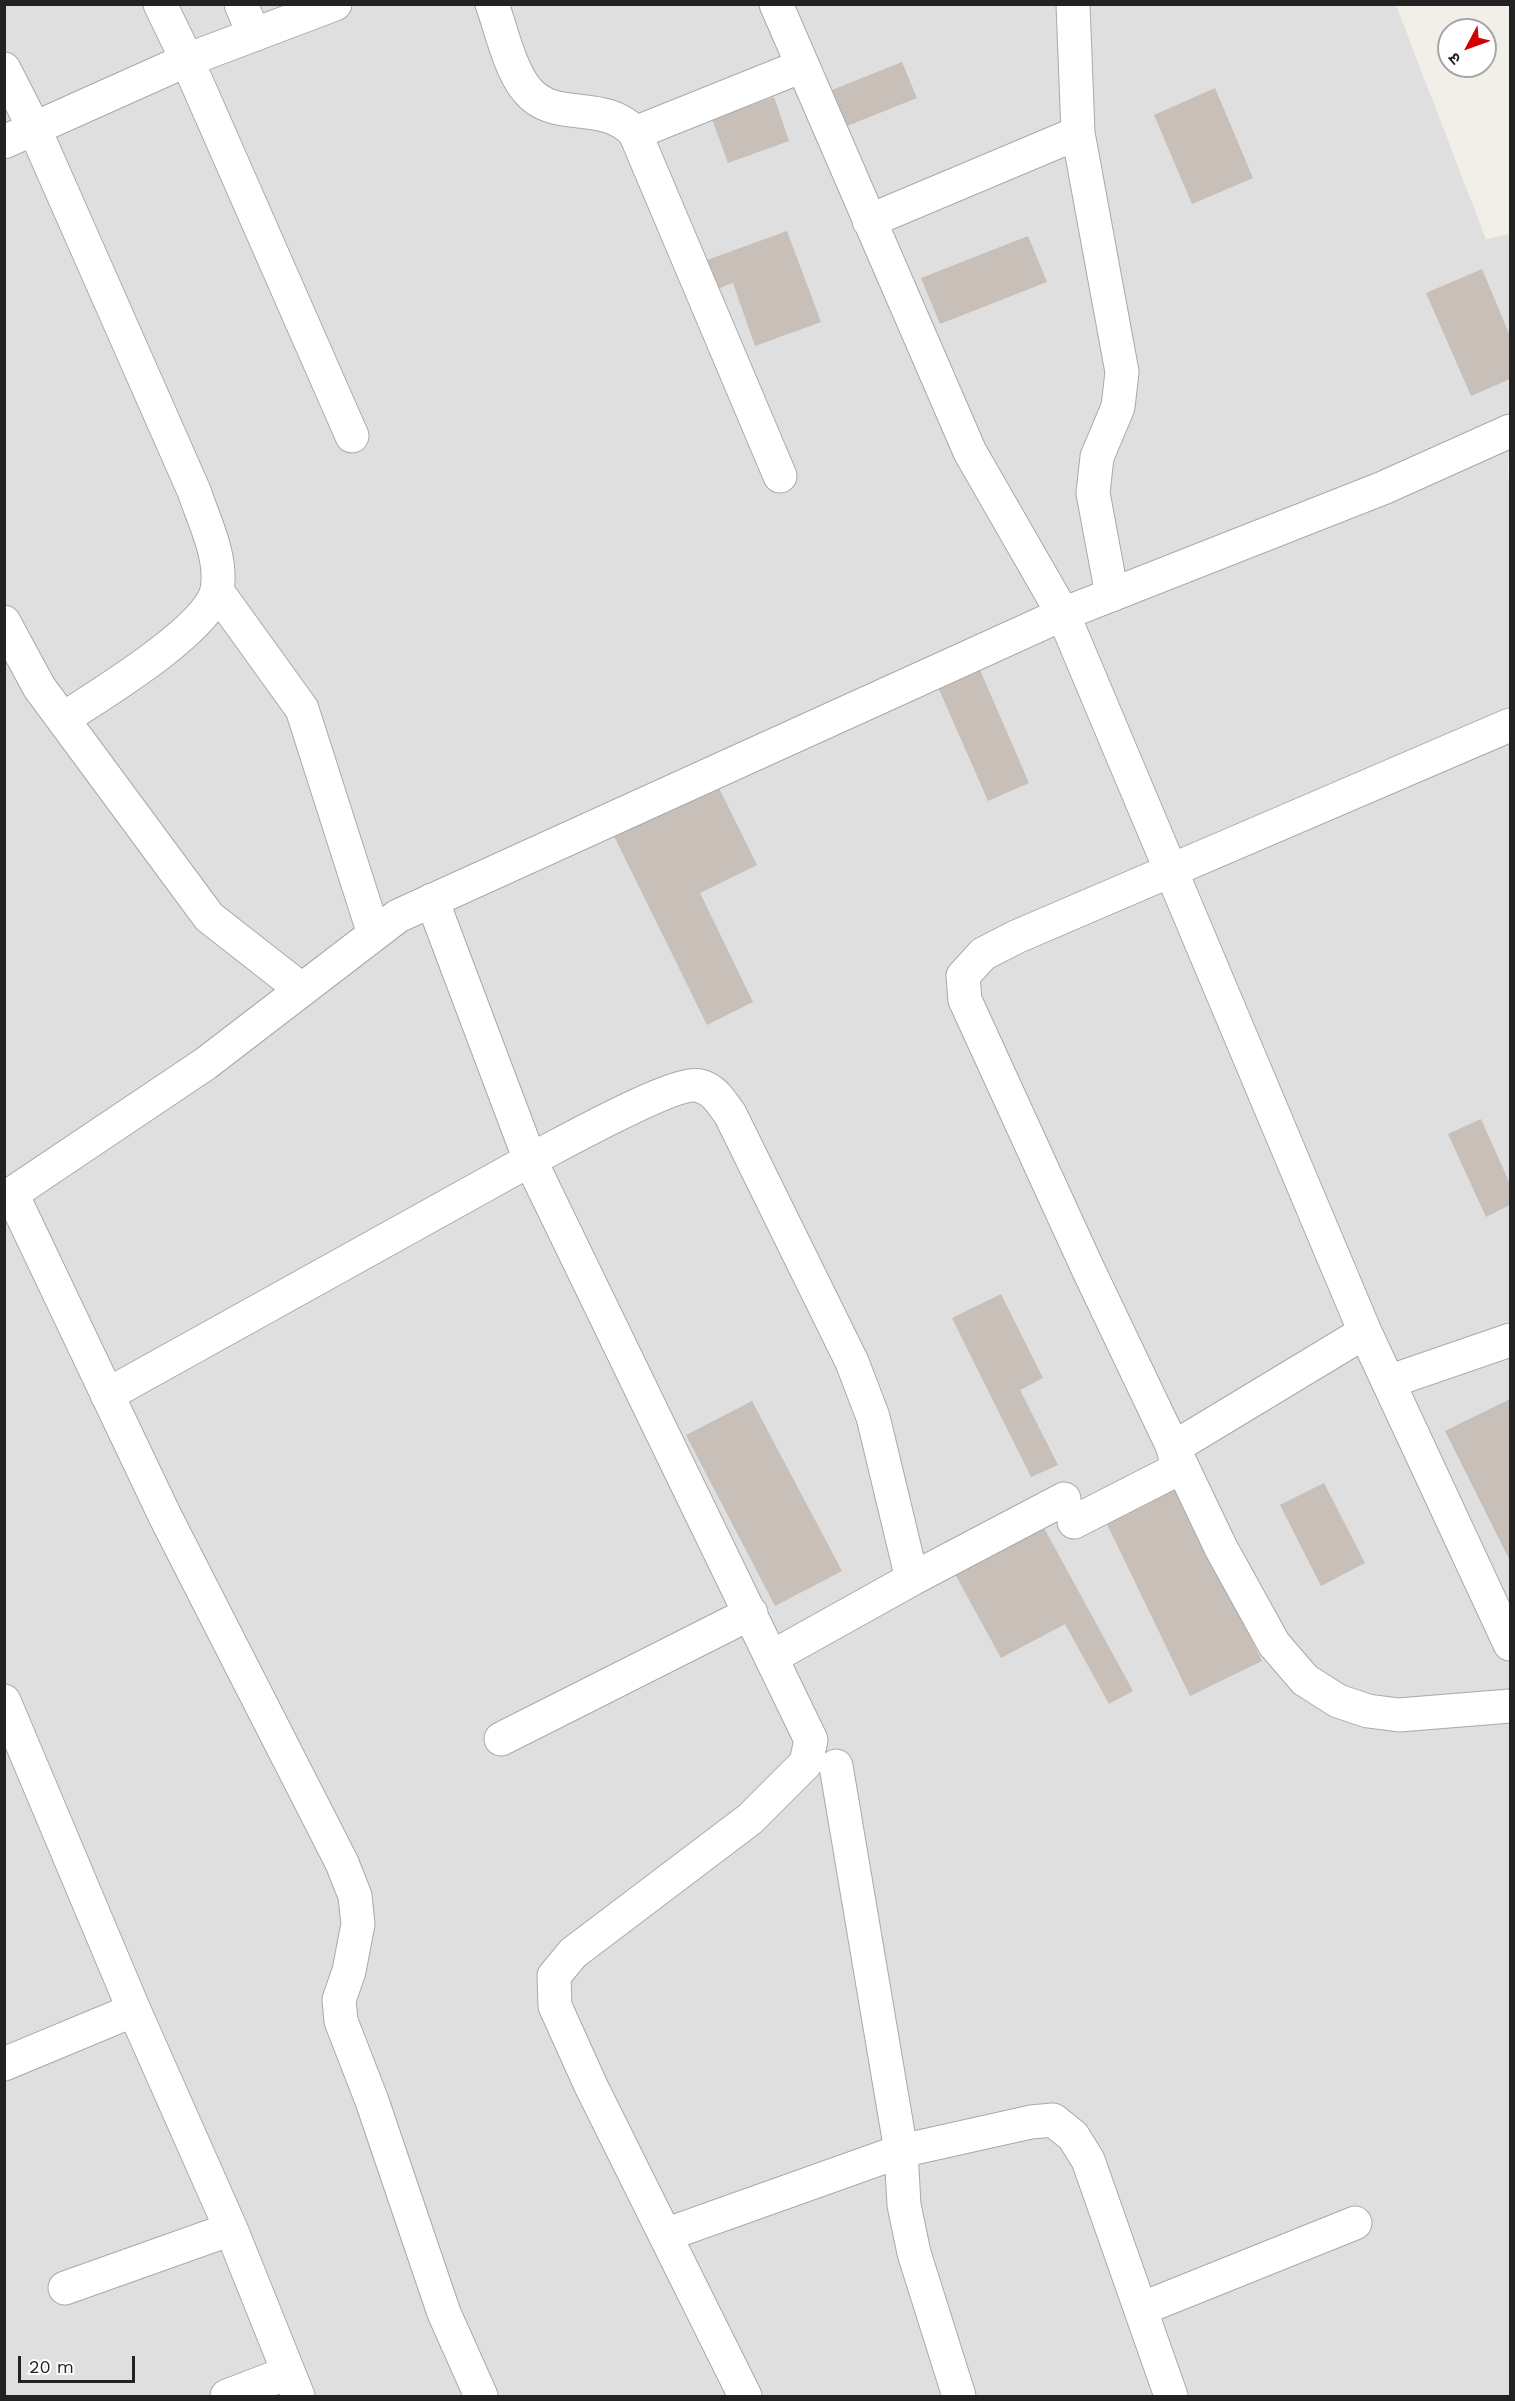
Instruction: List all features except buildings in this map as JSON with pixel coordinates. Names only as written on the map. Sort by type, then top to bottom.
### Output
[{"type":"street","points":[[159,4],[187,60],[352,436]]},
{"type":"street","points":[[240,4],[254,35]]},
{"type":"street","points":[[4,141],[187,60],[334,4]]},
{"type":"street","points":[[492,4],[517,72],[527,91],[558,108],[611,115],[625,122],[635,134],[780,476]]},
{"type":"street","points":[[776,4],[970,452],[1063,614],[1365,1332],[1510,1644]]},
{"type":"street","points":[[1073,4],[1078,133],[1122,372],[1118,407],[1097,457],[1093,493],[1112,595]]},
{"type":"street","points":[[635,134],[802,66]]},
{"type":"street","points":[[4,69],[34,128],[194,491],[215,554],[217,591],[302,709],[374,933]]},
{"type":"street","points":[[869,221],[1078,133]]},
{"type":"street","points":[[481,2397],[444,2313],[372,2101],[341,2021],[339,2000],[349,1971],[358,1924],[355,1896],[342,1863],[8,1196],[205,1064],[398,916],[1063,614],[1383,488],[1510,431]]},
{"type":"street","points":[[63,719],[155,658],[198,619],[217,591]]},
{"type":"street","points":[[6,627],[39,687],[208,917],[302,990]]},
{"type":"street","points":[[1510,725],[982,954],[963,976],[965,1000],[1173,1448],[1221,1548],[1275,1644],[1305,1680],[1338,1701],[1368,1712],[1399,1715],[1510,1706]]},
{"type":"street","points":[[432,900],[530,1160],[751,1612],[811,1740],[806,1763],[750,1819],[573,1953],[554,1976],[555,2006],[591,2086],[745,2397]]},
{"type":"street","points":[[106,1395],[530,1160],[671,1090],[698,1085],[715,1093],[730,1114],[852,1362],[873,1417],[912,1579]]},
{"type":"street","points":[[1173,1448],[1365,1332]]},
{"type":"street","points":[[1388,1383],[1510,1340]]},
{"type":"street","points":[[772,1657],[912,1579],[1069,1511],[1178,1469],[1173,1448]]},
{"type":"street","points":[[501,1739],[751,1612]]},
{"type":"street","points":[[4,1701],[134,2010],[231,2229],[293,2385],[227,2397]]},
{"type":"street","points":[[836,1766],[901,2151],[904,2205],[914,2253],[959,2397]]},
{"type":"street","points":[[4,2064],[134,2010]]},
{"type":"street","points":[[666,2235],[901,2151],[1031,2122],[1053,2120],[1073,2136],[1088,2160],[1171,2397]]},
{"type":"street","points":[[1141,2309],[1355,2223]]},
{"type":"street","points":[[65,2288],[231,2229]]},
{"type":"shaded area","points":[[5,5],[1396,5],[1486,239],[1510,234],[1508,477],[1510,481],[1510,2396],[5,2396]]}]
